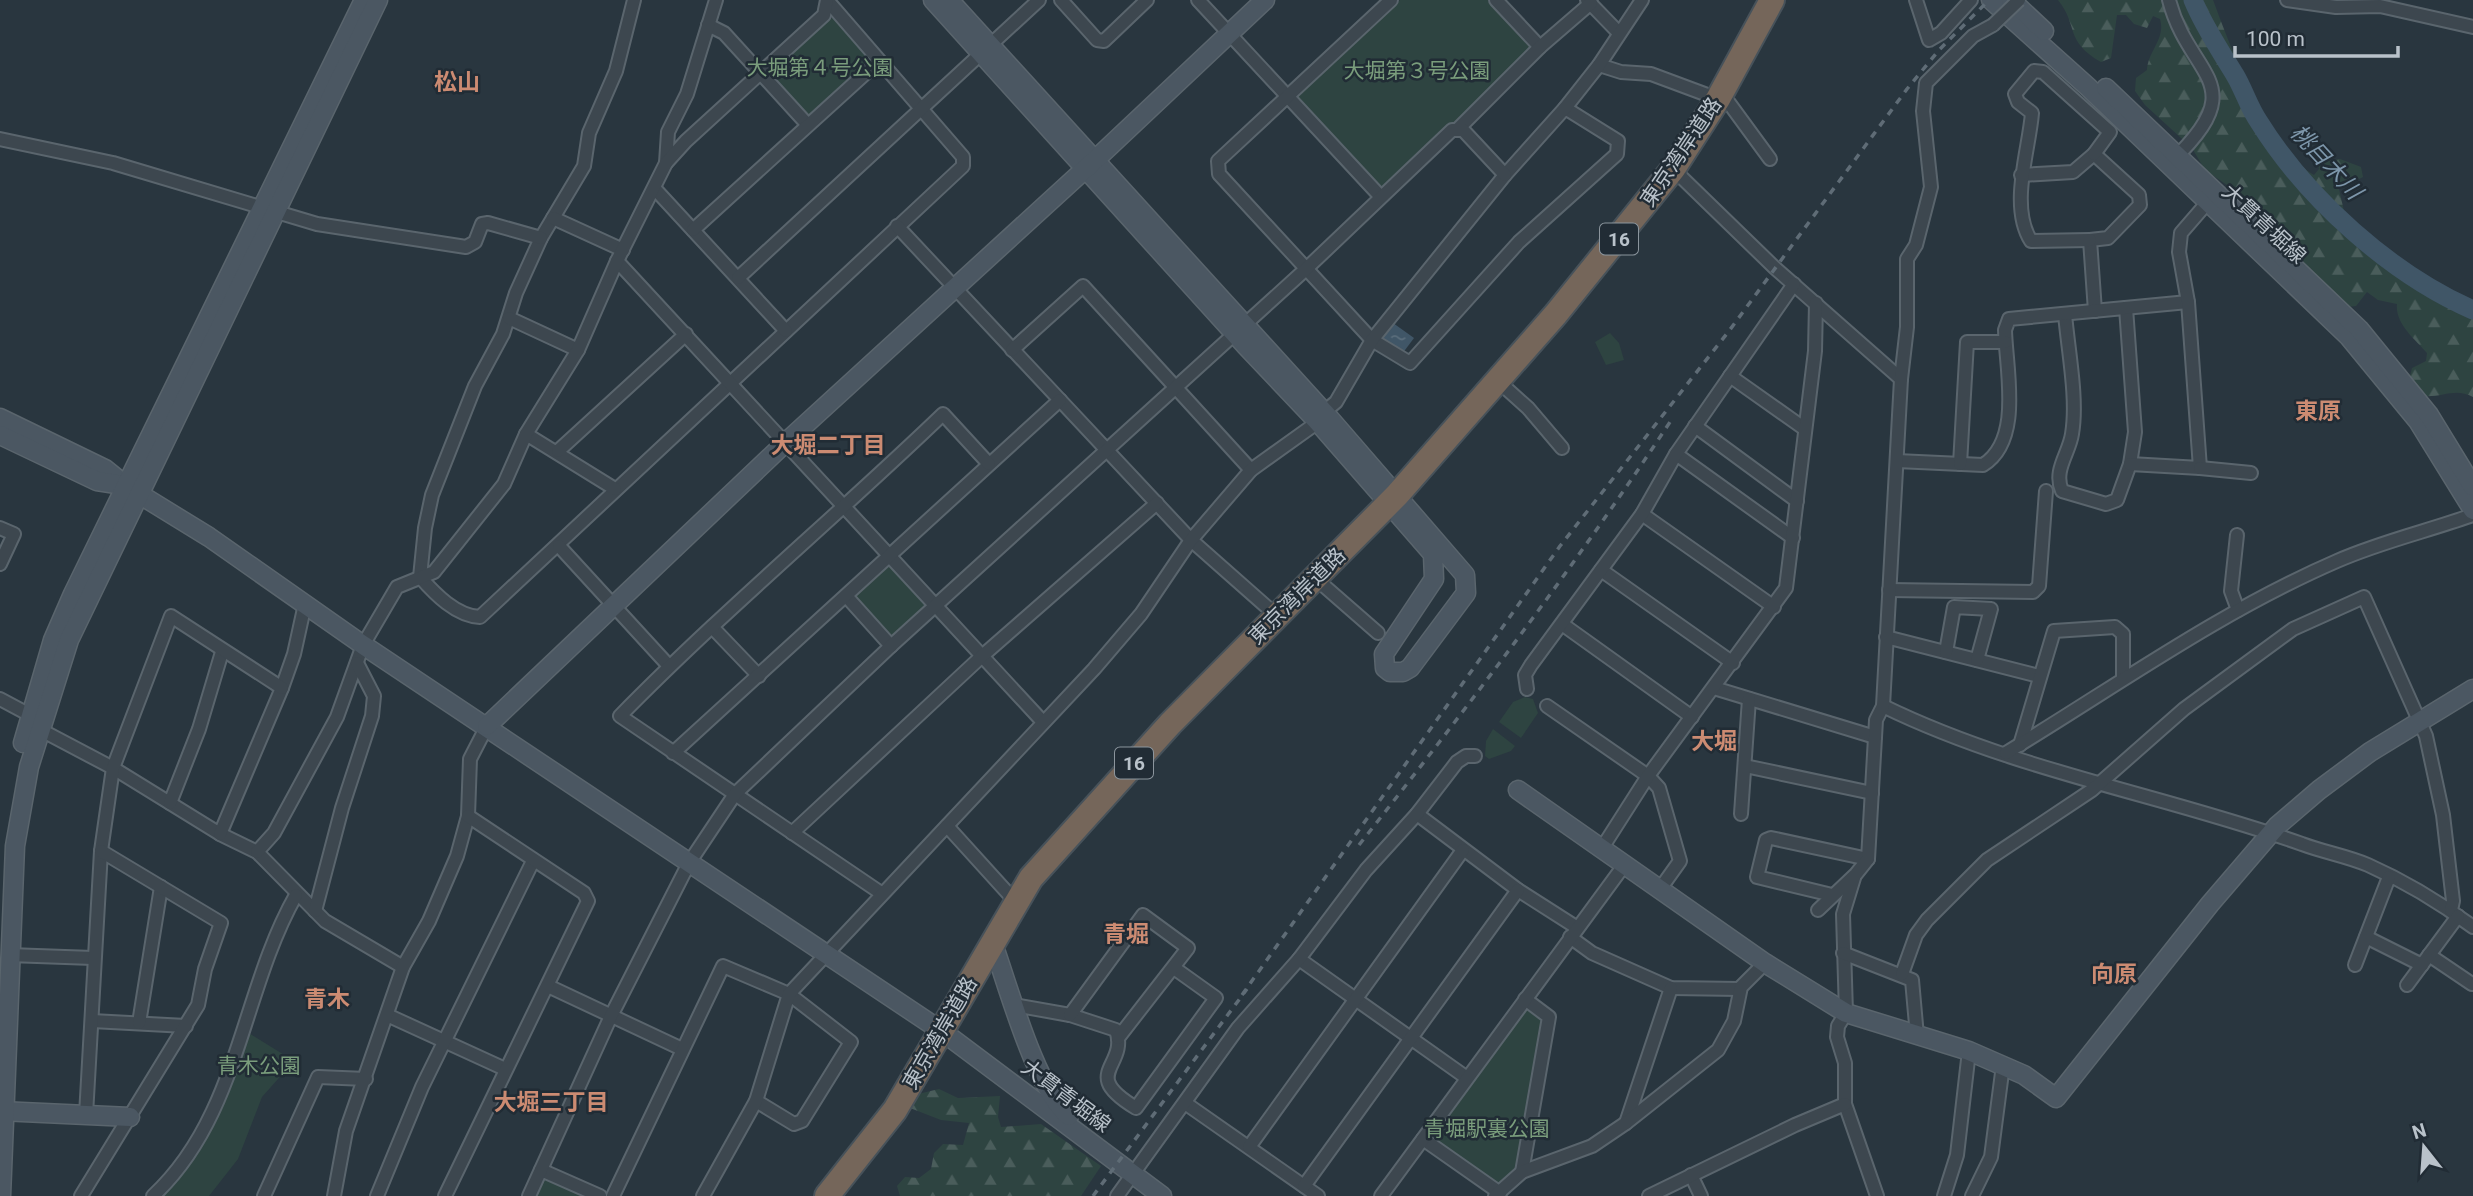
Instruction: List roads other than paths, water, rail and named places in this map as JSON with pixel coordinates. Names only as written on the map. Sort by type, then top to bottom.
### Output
[{"type":"highway","name":"東京湾岸道路","points":[[827,1196],[895,1110],[943,1032],[1016,901],[1057,847],[1170,724],[1392,499],[1498,381],[1673,169],[1718,99],[1772,0]]},
{"type":"street","points":[[271,209],[364,0]]},
{"type":"street","points":[[0,918],[12,797],[34,722],[53,640],[133,489],[378,0]]},
{"type":"street","points":[[634,0],[616,71],[589,133],[584,166],[541,238],[516,293],[509,318],[475,386],[432,495],[425,528],[420,577],[435,594],[469,617],[480,617],[559,546],[615,489],[963,166],[964,161],[921,108],[827,0]]},
{"type":"street","points":[[257,852],[274,833],[296,796],[337,717],[363,645],[397,587],[434,572],[504,484],[526,434],[578,350],[620,255],[666,163],[668,132],[687,94],[716,0]]},
{"type":"street","points":[[666,163],[686,141],[824,15],[827,0]]},
{"type":"street","points":[[933,0],[985,49],[1321,417],[1392,499],[1433,554],[1436,572],[1430,586],[1384,654],[1385,667],[1395,674],[1403,672],[1415,663],[1466,593],[1468,583],[1444,547],[1392,499]]},
{"type":"street","points":[[949,0],[985,49]]},
{"type":"street","points":[[738,278],[1039,0]]},
{"type":"street","points":[[1061,0],[1097,40],[1104,41],[1147,0]]},
{"type":"street","points":[[1198,0],[1380,196]]},
{"type":"street","points":[[349,1196],[335,1193],[346,1131],[403,967],[446,886],[468,816],[470,760],[487,726],[953,286],[1090,164],[1265,0]]},
{"type":"street","points":[[1391,0],[1218,161],[1219,174],[1372,340],[1410,363],[1519,242],[1617,154],[1618,141],[1565,108]]},
{"type":"street","points":[[1496,0],[1540,47]]},
{"type":"street","points":[[703,1196],[756,1101],[789,993],[947,826],[1141,614],[1191,540],[1251,470],[1321,417],[1336,402],[1372,340],[1505,175],[1565,108],[1599,65],[1642,0]]},
{"type":"street","points":[[1916,0],[1929,40],[1941,33],[1970,0]]},
{"type":"street","name":"大貫青堀線","points":[[1991,0],[2359,329],[2429,415],[2473,487]]},
{"type":"street","name":"大貫青堀線","points":[[2011,0],[2173,160],[2207,203],[2349,337],[2418,421],[2473,512]]},
{"type":"street","points":[[1818,910],[1868,859],[1876,720],[1883,706],[1901,379],[1907,327],[1907,259],[1916,244],[1931,187],[1923,111],[1926,83],[1972,37],[1993,25],[2020,0]]},
{"type":"street","points":[[2169,0],[2184,37],[2211,81],[2213,111],[2197,136],[2173,160]]},
{"type":"street","points":[[2287,0],[2336,7],[2380,6],[2473,27]]},
{"type":"street","points":[[528,1196],[611,1016],[689,863],[735,794],[891,646],[1306,269],[1380,196],[1452,130],[1458,129],[1589,2],[1619,33]]},
{"type":"street","points":[[708,25],[724,33],[807,124]]},
{"type":"street","points":[[693,230],[879,61]]},
{"type":"street","points":[[1599,65],[1621,72],[1651,74],[1718,99],[1736,110],[1770,159]]},
{"type":"street","points":[[2021,175],[2073,172],[2094,154],[2110,132],[2043,72],[2034,71],[2015,94],[2018,102],[2032,113],[2021,175],[2025,232],[2031,241],[2108,238],[2140,205],[2138,195],[2094,154]]},
{"type":"street","points":[[1458,129],[1505,175]]},
{"type":"street","points":[[0,139],[113,163],[271,209],[367,233],[466,247],[475,242],[482,224],[488,223],[541,238]]},
{"type":"street","points":[[1673,169],[1794,284],[1901,379]]},
{"type":"street","points":[[655,189],[786,331]]},
{"type":"street","points":[[2200,468],[2188,302],[2179,252],[2181,233],[2207,203]]},
{"type":"street","points":[[553,218],[620,255],[784,444],[846,507],[1043,722]]},
{"type":"street","points":[[897,226],[1191,540],[1277,616]]},
{"type":"street","points":[[2090,240],[2095,311]]},
{"type":"street","points":[[1527,689],[1525,675],[1643,514],[1676,454],[1794,284]]},
{"type":"street","points":[[1012,350],[1083,286],[1251,470]]},
{"type":"street","points":[[1897,461],[1983,465],[1993,459],[2005,437],[2008,407],[2004,330],[2009,319],[2188,302]]},
{"type":"street","points":[[1602,848],[1648,776],[1786,588],[1815,351],[1816,303]]},
{"type":"street","points":[[2065,314],[2073,418],[2072,436],[2060,467],[2058,482],[2062,491],[2106,504],[2117,500],[2130,464],[2135,432],[2126,308]]},
{"type":"street","points":[[509,318],[578,350]]},
{"type":"street","points":[[558,451],[686,334]]},
{"type":"street","points":[[1960,464],[1967,342],[2005,342]]},
{"type":"street","points":[[1730,376],[1805,429]]},
{"type":"street","points":[[1498,381],[1528,408],[1562,448]]},
{"type":"street","points":[[674,753],[1060,400]]},
{"type":"street","points":[[881,894],[620,716],[669,666],[846,507],[943,414],[989,464]]},
{"type":"street","name":"大貫青堀線","points":[[0,418],[105,468],[363,645],[943,1032],[1162,1196]]},
{"type":"street","points":[[1695,426],[1797,501]]},
{"type":"street","points":[[526,434],[558,451],[615,489]]},
{"type":"street","points":[[0,435],[97,481],[133,489]]},
{"type":"street","points":[[1676,454],[1793,538]]},
{"type":"street","points":[[2130,464],[2251,473]]},
{"type":"street","points":[[1889,590],[2033,592],[2039,586],[2046,491]]},
{"type":"street","points":[[792,833],[981,657],[1157,503]]},
{"type":"street","points":[[2006,754],[2123,677],[2238,610],[2340,560],[2473,512]]},
{"type":"street","points":[[1643,514],[1774,607]]},
{"type":"street","points":[[0,528],[14,534],[0,564]]},
{"type":"street","points":[[2237,535],[2231,591],[2238,610]]},
{"type":"street","points":[[559,546],[669,666]]},
{"type":"street","points":[[1601,569],[1733,663]]},
{"type":"street","points":[[1315,578],[1378,633]]},
{"type":"street","points":[[847,597],[891,646]]},
{"type":"street","points":[[1902,974],[1916,935],[1947,899],[1987,860],[2092,790],[2184,709],[2293,629],[2364,597],[2401,686],[2421,721],[2443,815],[2454,901],[2454,913],[2426,960],[2407,985]]},
{"type":"street","points":[[220,834],[282,688],[305,604]]},
{"type":"street","points":[[1946,652],[1954,607],[1991,609],[1978,660]]},
{"type":"street","points":[[86,1115],[101,851],[113,768],[171,615],[222,652],[282,688]]},
{"type":"street","points":[[1562,624],[1692,717]]},
{"type":"street","points":[[712,627],[759,676]]},
{"type":"street","points":[[2020,745],[2054,631],[2115,627],[2123,634],[2123,677]]},
{"type":"street","points":[[1886,637],[2039,676]]},
{"type":"street","points":[[170,803],[199,729],[222,652]]},
{"type":"street","points":[[315,911],[342,808],[372,716],[374,696],[357,663]]},
{"type":"street","points":[[1714,688],[1875,737]]},
{"type":"street","points":[[1518,790],[1765,963],[1846,1013],[1969,1051],[2024,1075],[2056,1098],[2210,904],[2272,833],[2319,790],[2473,689]]},
{"type":"street","points":[[0,699],[220,834],[257,852],[296,895],[315,911],[350,938],[403,967]]},
{"type":"street","points":[[1741,814],[1749,699]]},
{"type":"street","points":[[1547,706],[1648,776],[1659,788],[1680,861],[1660,889]]},
{"type":"street","points":[[1883,706],[1939,733],[2272,833],[2368,865],[2454,913],[2473,927]]},
{"type":"street","points":[[1,1196],[2,1111],[15,846],[34,722]]},
{"type":"street","points":[[1116,1196],[1124,1167],[1185,1103],[1238,1028],[1298,959],[1366,870],[1417,814],[1457,762],[1466,756],[1475,756]]},
{"type":"street","points":[[1745,766],[1872,793]]},
{"type":"street","points":[[1417,814],[1573,932],[1592,953],[1671,988],[1740,989]]},
{"type":"street","points":[[446,1196],[505,1069],[589,901],[583,893],[468,816]]},
{"type":"street","points":[[947,826],[1016,901]]},
{"type":"street","points":[[1832,895],[1757,877],[1766,840],[1771,838],[1868,859]]},
{"type":"street","points":[[1249,1147],[1463,850]]},
{"type":"street","points":[[81,1196],[198,1005],[205,969],[222,923],[101,851]]},
{"type":"street","points":[[377,1196],[444,1041],[533,861]]},
{"type":"street","points":[[1381,1196],[1625,864]]},
{"type":"street","points":[[1856,874],[1843,914],[1846,1013],[1838,1026],[1837,1037],[1845,1063],[1845,1104],[1877,1196]]},
{"type":"street","points":[[2355,965],[2389,877]]},
{"type":"street","points":[[139,1023],[161,887]]},
{"type":"street","points":[[1304,1186],[1413,1039],[1518,890]]},
{"type":"street","points":[[153,1196],[170,1181],[220,1101],[276,932],[296,895]]},
{"type":"street","points":[[1070,1015],[1143,915],[1188,948],[1118,1038],[1108,1075],[1108,1086],[1115,1096],[1136,1108],[1216,998],[1174,968]]},
{"type":"street","points":[[2366,937],[2426,960],[2472,984]]},
{"type":"street","points":[[992,941],[1014,1005],[1057,1106],[1114,1154],[1124,1167]]},
{"type":"street","points":[[1843,953],[1912,980],[1917,1036]]},
{"type":"street","points":[[9,955],[93,958]]},
{"type":"street","points":[[1298,959],[1467,1078]]},
{"type":"street","points":[[1423,1139],[1498,1194],[1522,1172],[1591,1146],[1626,1124],[1718,1050],[1734,1021],[1740,989],[1765,963]]},
{"type":"street","points":[[613,1196],[723,966],[789,993],[851,1042],[802,1121],[794,1124],[756,1101]]},
{"type":"street","points":[[548,986],[682,1049]]},
{"type":"street","points":[[1626,1124],[1671,988]]},
{"type":"street","points":[[1522,1172],[1549,1017],[1525,999]]},
{"type":"street","points":[[1014,1005],[1070,1015],[1109,1026],[1116,1030],[1118,1038]]},
{"type":"street","points":[[387,1015],[505,1069]]},
{"type":"street","points":[[92,1021],[186,1026]]},
{"type":"street","points":[[1944,1196],[1957,1155],[1969,1051]]},
{"type":"street","points":[[1972,1196],[1991,1157],[2003,1065]]},
{"type":"street","points":[[264,1196],[317,1077],[366,1079]]},
{"type":"street","points":[[1185,1103],[1318,1196]]},
{"type":"street","points":[[1649,1196],[1845,1104]]},
{"type":"street","points":[[2,1111],[130,1118]]},
{"type":"street","points":[[541,1170],[600,1196]]},
{"type":"street","points":[[1691,1175],[1700,1196]]},
{"type":"water","points":[[1393,323],[1414,338],[1402,354],[1382,339]]},
{"type":"waterway","name":"桃目木川","points":[[2193,0],[2255,117],[2301,179],[2326,206],[2382,255],[2442,295],[2473,310]]},
{"type":"railway","points":[[1242,995],[1560,546],[1729,331],[1907,89],[1939,50],[1989,0]]},
{"type":"railway","points":[[1359,845],[1520,635],[1598,528],[1672,419]]},
{"type":"railway","points":[[1093,1196],[1247,989]]},
{"type":"district","name":"松山","points":[[457,82]]},
{"type":"district","name":"東原","points":[[2318,411]]},
{"type":"district","name":"大堀二丁目","points":[[828,445]]},
{"type":"district","name":"大堀","points":[[1714,741]]},
{"type":"district","name":"青堀","points":[[1126,934]]},
{"type":"district","name":"向原","points":[[2114,974]]},
{"type":"district","name":"青木","points":[[327,999]]},
{"type":"district","name":"大堀三丁目","points":[[551,1102]]},
{"type":"park label","name":"大堀第４号公園","points":[[820,68]]},
{"type":"park label","name":"大堀第３号公園","points":[[1417,71]]},
{"type":"park label","name":"青木公園","points":[[259,1066]]},
{"type":"park label","name":"青堀駅裏公園","points":[[1487,1129]]}]
